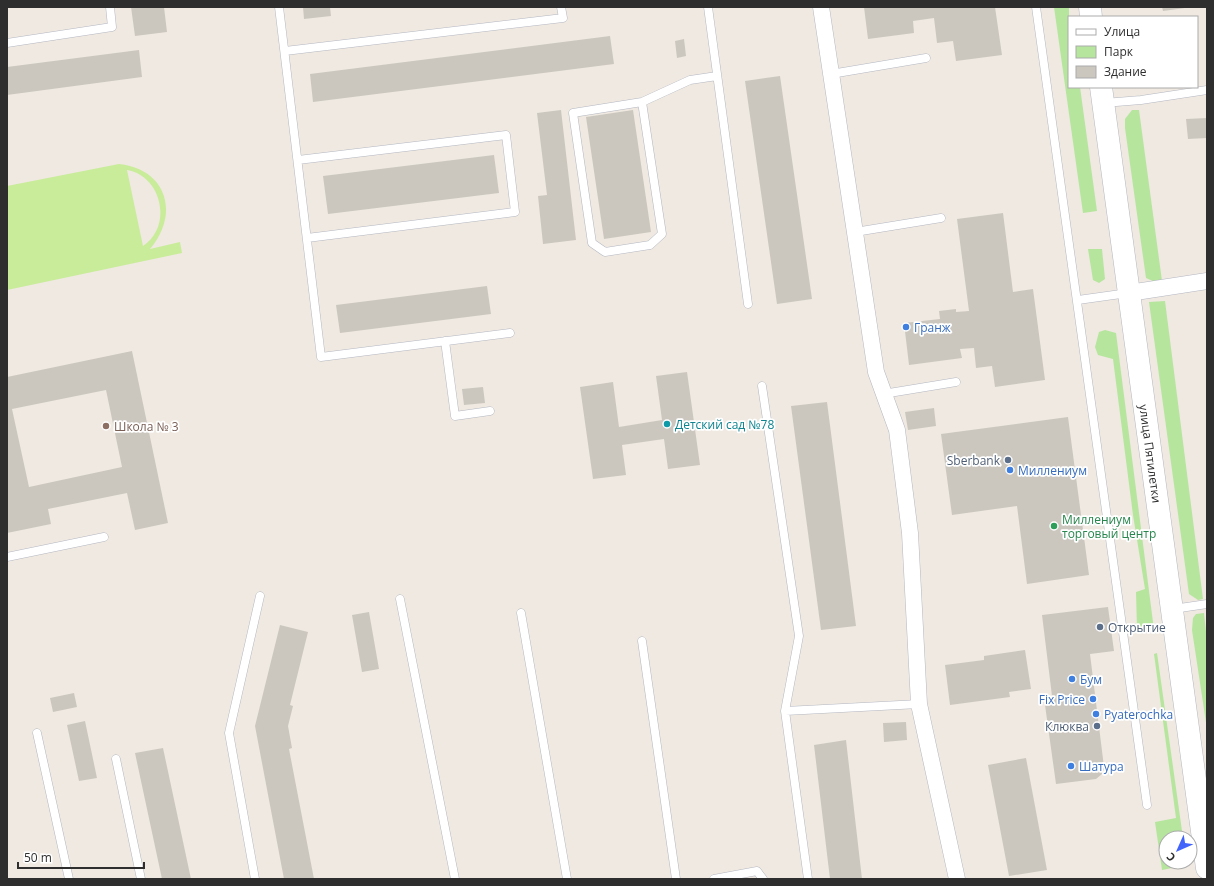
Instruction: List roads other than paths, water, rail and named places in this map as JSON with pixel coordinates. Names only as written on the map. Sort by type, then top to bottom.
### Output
[{"type":"main road","name":"улица Пятилетки","points":[[1102,95],[1207,868]]},
{"type":"street","points":[[821,7],[876,372],[897,430],[910,533],[919,704],[957,879]]},
{"type":"street","points":[[1129,293],[1207,281]]},
{"type":"lane","points":[[7,43],[112,27],[110,7]]},
{"type":"lane","points":[[279,7],[321,357],[510,333]]},
{"type":"lane","points":[[285,51],[562,18],[561,7]]},
{"type":"lane","points":[[708,7],[748,304]]},
{"type":"lane","points":[[1036,7],[1078,300],[1146,805]]},
{"type":"lane","points":[[831,74],[926,58]]},
{"type":"lane","points":[[642,102],[662,234],[650,245],[605,252],[592,244],[573,113],[642,102],[690,80],[717,76]]},
{"type":"lane","points":[[1102,95],[1141,100],[1207,90]]},
{"type":"lane","points":[[298,160],[506,135],[515,212],[307,238]]},
{"type":"lane","points":[[855,232],[941,218]]},
{"type":"lane","points":[[1078,300],[1129,293]]},
{"type":"lane","points":[[445,341],[455,416],[490,411]]},
{"type":"lane","points":[[883,394],[956,382]]},
{"type":"lane","points":[[762,386],[799,636],[785,711],[808,879]]},
{"type":"lane","points":[[7,557],[104,537]]},
{"type":"lane","points":[[255,879],[229,733],[260,596]]},
{"type":"lane","points":[[400,599],[455,879]]},
{"type":"lane","points":[[1172,609],[1207,604]]},
{"type":"lane","points":[[521,613],[567,879]]},
{"type":"lane","points":[[642,642],[676,879]]},
{"type":"lane","points":[[785,711],[919,704]]},
{"type":"lane","points":[[37,732],[69,879]]},
{"type":"lane","points":[[116,759],[141,879]]},
{"type":"lane","points":[[714,879],[758,871],[763,879]]},
{"type":"place","name":"Гранж","points":[[906,327]]},
{"type":"place","name":"Детский сад №78","points":[[667,424]]},
{"type":"place","name":"Школа № 3","points":[[106,426]]},
{"type":"place","name":"Sberbank","points":[[1008,460]]},
{"type":"place","name":"Миллениум","points":[[1010,470]]},
{"type":"place","name":"Миллениум торговый центр","points":[[1054,526]]},
{"type":"place","name":"Открытие","points":[[1100,627]]},
{"type":"place","name":"Бум","points":[[1072,679]]},
{"type":"place","name":"Fix Price","points":[[1093,699]]},
{"type":"place","name":"Pyaterochka","points":[[1096,714]]},
{"type":"place","name":"Клюква","points":[[1097,726]]},
{"type":"place","name":"Шатура","points":[[1071,766]]}]
